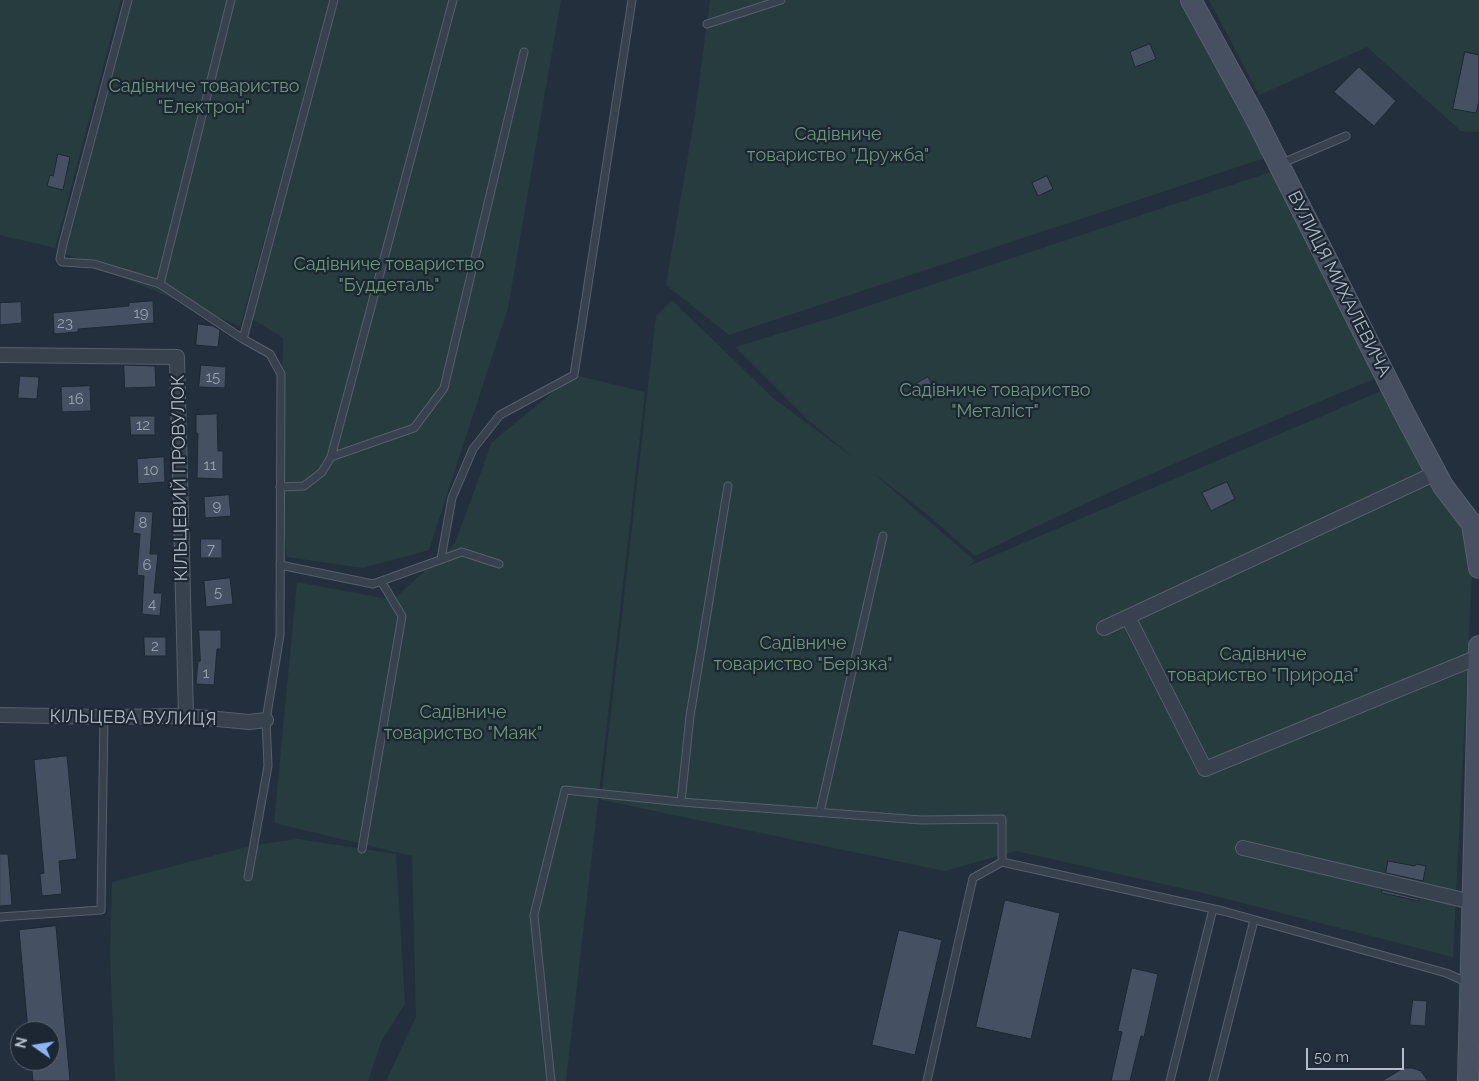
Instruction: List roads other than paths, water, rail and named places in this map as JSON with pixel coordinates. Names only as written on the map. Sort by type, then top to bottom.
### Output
[{"type":"street","name":"ВУЛИЦЯ МИХАЛЕВИЧА","points":[[1191,0],[1279,165],[1443,486],[1476,523],[1479,568]]},
{"type":"street","name":"КІЛЬЦЕВИЙ ПРОВУЛОК","points":[[0,355],[177,358],[186,716]]},
{"type":"street","points":[[1104,628],[1436,473]]},
{"type":"street","points":[[1128,617],[1205,769],[1478,657]]},
{"type":"street","points":[[1468,1081],[1475,984],[1472,902],[1479,646]]},
{"type":"street","name":"КІЛЬЦЕВА ВУЛИЦЯ","points":[[0,715],[186,716],[249,722],[266,720]]},
{"type":"street","points":[[1244,848],[1472,902]]},
{"type":"lane","points":[[128,0],[60,259],[62,262],[94,264],[160,284],[243,339],[270,354],[280,374],[280,635],[266,720],[268,766],[248,878]]},
{"type":"lane","points":[[160,284],[231,0]]},
{"type":"lane","points":[[243,339],[334,0]]},
{"type":"lane","points":[[280,487],[304,486],[322,472],[331,457],[453,0]]},
{"type":"lane","points":[[441,559],[452,498],[473,449],[500,415],[574,375],[632,0]]},
{"type":"lane","points":[[707,24],[780,0]]},
{"type":"lane","points":[[331,457],[414,428],[444,388],[524,52]]},
{"type":"lane","points":[[1279,165],[1346,136]]},
{"type":"lane","points":[[681,802],[690,716],[728,486]]},
{"type":"lane","points":[[820,812],[883,536]]},
{"type":"lane","points":[[280,565],[373,584],[462,552],[499,564]]},
{"type":"lane","points":[[362,849],[402,616],[381,581]]},
{"type":"lane","points":[[0,917],[101,910],[104,717]]},
{"type":"lane","points":[[551,1081],[534,915],[565,790],[681,802],[921,820],[1002,819],[1002,862]]},
{"type":"lane","points":[[927,1081],[973,878],[1002,862],[1254,920],[1446,973],[1475,984]]},
{"type":"lane","points":[[1170,1081],[1213,910]]},
{"type":"lane","points":[[1213,1081],[1254,920]]},
{"type":"park label","name":"Садівниче товариство \"Електрон\"","points":[[204,97]]},
{"type":"park label","name":"Садівниче товариство \"Дружба\"","points":[[838,145]]},
{"type":"park label","name":"Садівниче товариство \"Буддеталь\"","points":[[389,275]]},
{"type":"park label","name":"Садівниче товариство \"Металіст\"","points":[[995,401]]},
{"type":"park label","name":"Садівниче товариство \"Берізка\"","points":[[803,654]]},
{"type":"park label","name":"Садівниче товариство \"Природа\"","points":[[1263,665]]},
{"type":"park label","name":"Садівниче товариство \"Маяк\"","points":[[463,723]]}]
